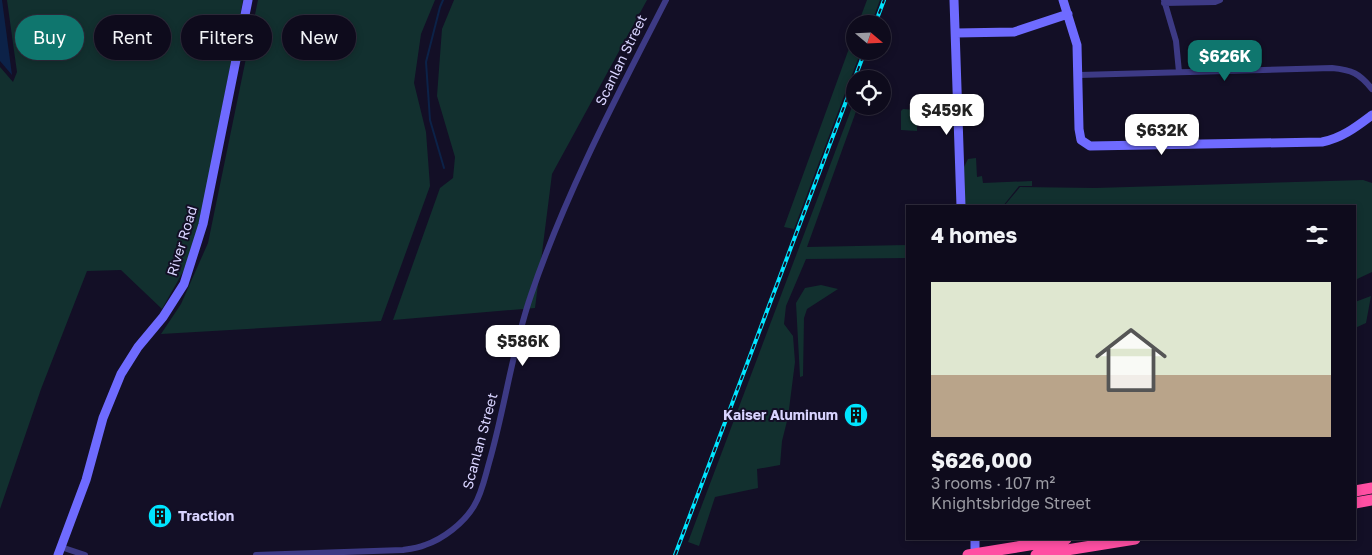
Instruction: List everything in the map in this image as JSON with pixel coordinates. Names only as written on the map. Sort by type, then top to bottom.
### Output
[{"type":"highway","points":[[1356,491],[1372,488]]},
{"type":"highway","points":[[1356,502],[1372,500]]},
{"type":"highway","points":[[973,555],[1060,540]]},
{"type":"highway","points":[[1036,555],[1129,540]]},
{"type":"street","name":"River Road","points":[[60,551],[86,480],[103,418],[121,374],[138,347],[163,317],[184,284],[203,224],[248,0]]},
{"type":"street","name":"Scanlan Street","points":[[256,555],[403,550],[418,547],[425,545],[456,526],[475,506],[495,444],[517,344],[530,296],[548,248],[578,176],[666,0]]},
{"type":"street","points":[[954,0],[961,205]]},
{"type":"street","points":[[1063,0],[1077,45],[1079,129],[1081,140],[1090,146],[1322,142],[1336,139],[1350,132],[1372,115]]},
{"type":"street","points":[[1179,72],[1176,41],[1164,1],[1215,2],[1220,0]]},
{"type":"street","points":[[956,33],[1014,32],[1068,14]]},
{"type":"street","points":[[1079,75],[1332,68],[1350,70],[1372,89]]},
{"type":"street","points":[[973,555],[974,540]]},
{"type":"street","points":[[60,551],[85,555]]},
{"type":"green space","points":[[7,0],[243,0],[240,15],[181,15],[181,60],[231,60],[200,221],[184,270],[162,309],[121,270],[87,271],[41,389],[0,509],[0,67],[13,82],[17,72],[15,60],[84,60],[84,15],[15,15],[15,58]]},
{"type":"green space","points":[[258,0],[435,0],[421,34],[414,83],[426,132],[430,186],[381,321],[161,334],[181,304],[208,243],[246,60],[272,60],[272,15],[255,15]]},
{"type":"green space","points":[[454,0],[647,0],[552,174],[535,308],[393,320],[440,188],[453,178],[455,157],[437,96],[442,29]]},
{"type":"green space","points":[[867,0],[880,0],[874,15],[861,15]]},
{"type":"green space","points":[[846,57],[846,60],[858,60],[854,70],[846,70],[846,91],[794,229],[784,227]]},
{"type":"green space","points":[[903,109],[917,110],[917,131],[901,130],[901,111]]},
{"type":"green space","points":[[849,115],[855,115],[807,247],[906,245],[906,258],[806,259],[786,306],[784,324],[793,336],[795,362],[780,465],[757,469],[758,488],[715,497],[699,546],[688,542]]},
{"type":"green space","points":[[976,158],[977,177],[982,176],[983,183],[1032,181],[1032,186],[1019,186],[1004,205],[965,205],[964,167],[968,159]]},
{"type":"green space","points":[[1363,180],[1372,183],[1372,272],[1356,280],[1356,205],[1005,205],[1020,187],[1095,188]]},
{"type":"green space","points":[[821,285],[838,289],[807,309],[804,318],[803,376],[800,377],[796,303],[805,288]]},
{"type":"green space","points":[[1371,296],[1366,323],[1356,328],[1356,302]]},
{"type":"water","points":[[0,0],[2,0],[12,75],[0,61]]},
{"type":"waterway","points":[[443,0],[426,62],[430,120],[444,168]]},
{"type":"railway","points":[[878,15],[884,0]]},
{"type":"railway","points":[[675,555],[862,60]]},
{"type":"place","name":"Kaiser Aluminum","points":[[856,415]]},
{"type":"place","name":"Traction","points":[[160,516]]}]
